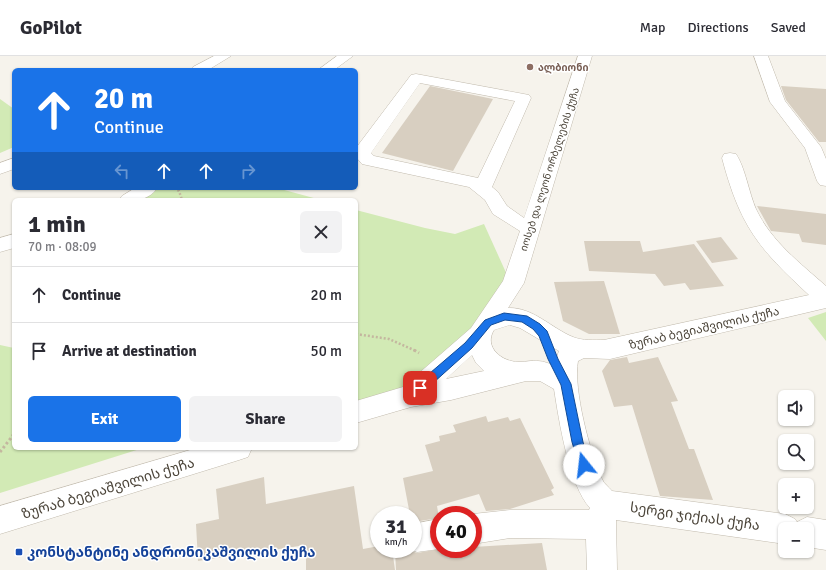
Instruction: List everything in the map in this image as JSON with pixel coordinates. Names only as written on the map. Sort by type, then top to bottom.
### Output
[{"type":"street","points":[[202,68],[224,56]]},
{"type":"street","points":[[328,68],[346,56]]},
{"type":"street","name":"იოსებ და ლეონ ორბელების ქუჩა","points":[[484,328],[513,283],[585,56]]},
{"type":"street","points":[[761,56],[778,102],[813,147],[826,181]]},
{"type":"street","points":[[482,189],[524,98],[416,78],[363,150],[362,154],[368,160],[475,183],[482,189],[492,196],[500,210],[530,229]]},
{"type":"street","points":[[730,158],[738,187],[760,233],[792,267],[826,299]]},
{"type":"street","points":[[0,169],[12,164]]},
{"type":"street","points":[[131,198],[145,190]]},
{"type":"street","points":[[0,245],[12,242]]},
{"type":"street","points":[[513,283],[518,301],[539,331],[566,384]]},
{"type":"street","name":"ზურაბ ბეგიაშვილის ქუჩა","points":[[581,349],[610,349],[826,299]]},
{"type":"street","points":[[411,396],[444,368],[484,328],[504,316],[524,319],[539,331],[581,349]]},
{"type":"street","points":[[484,328],[478,343],[481,352],[487,360],[496,367],[508,371],[540,371],[553,375],[566,384]]},
{"type":"street","points":[[358,411],[411,396],[463,386],[523,371],[541,363],[547,350],[539,331]]},
{"type":"street","points":[[581,349],[570,354],[566,362],[566,384],[577,442],[587,476],[603,514],[602,570]]},
{"type":"street","name":"ზურაბ ბეგიაშვილის ქუჩა","points":[[0,520],[232,450]]},
{"type":"street","name":"სერგი ჯიქიას ქუჩა","points":[[482,528],[603,514],[778,528]]},
{"type":"street","points":[[814,533],[826,535]]},
{"type":"path","points":[[358,334],[373,335],[410,347],[444,368]]},
{"type":"path","points":[[0,452],[12,437]]},
{"type":"green space","points":[[0,99],[12,108],[12,148],[0,153]]},
{"type":"green space","points":[[148,190],[284,190],[314,198],[136,198]]},
{"type":"green space","points":[[358,211],[425,228],[455,234],[484,224],[508,277],[473,333],[406,390],[358,401]]},
{"type":"green space","points":[[826,312],[826,341],[808,318]]},
{"type":"green space","points":[[0,345],[12,348],[12,450],[137,450],[0,493]]},
{"type":"building","points":[[430,86],[493,99],[453,171],[382,153]]},
{"type":"building","points":[[781,86],[826,89],[826,142],[819,142],[786,100]]},
{"type":"building","points":[[757,206],[826,214],[826,245],[802,242],[799,234],[771,231]]},
{"type":"building","points":[[721,237],[738,259],[712,263],[696,241]]},
{"type":"building","points":[[584,241],[640,241],[643,252],[694,244],[724,286],[690,290],[685,283],[664,286],[655,274],[589,271]]},
{"type":"building","points":[[604,281],[620,334],[589,334],[563,321],[554,282]]},
{"type":"building","points":[[627,357],[629,363],[658,357],[678,401],[671,402],[689,449],[694,449],[713,500],[660,496],[632,405],[614,407],[602,371],[610,360]]},
{"type":"building","points":[[486,416],[488,422],[508,417],[510,421],[520,418],[554,488],[551,490],[554,495],[510,509],[486,511],[479,494],[437,506],[430,506],[430,519],[422,521],[422,506],[408,506],[403,478],[433,471],[425,445],[440,441],[439,436],[456,432],[453,425]]},
{"type":"building","points":[[264,477],[266,504],[354,486],[363,549],[370,548],[370,558],[393,558],[395,570],[306,570],[306,545],[198,561],[196,524],[219,519],[216,489]]},
{"type":"building","points":[[542,543],[547,570],[396,570],[395,558],[422,558],[422,552],[430,551],[430,558],[482,558],[482,546]]},
{"type":"place","name":"ალბიონი","points":[[530,67]]},
{"type":"place","name":"კონსტანტინე ანდრონიკაშვილის ქუჩა","points":[[19,552]]},
{"type":"route","points":[[420,388],[468,345],[488,322],[504,316],[514,316],[524,319],[537,326],[543,334],[553,359],[566,384],[577,442],[584,465]]}]
